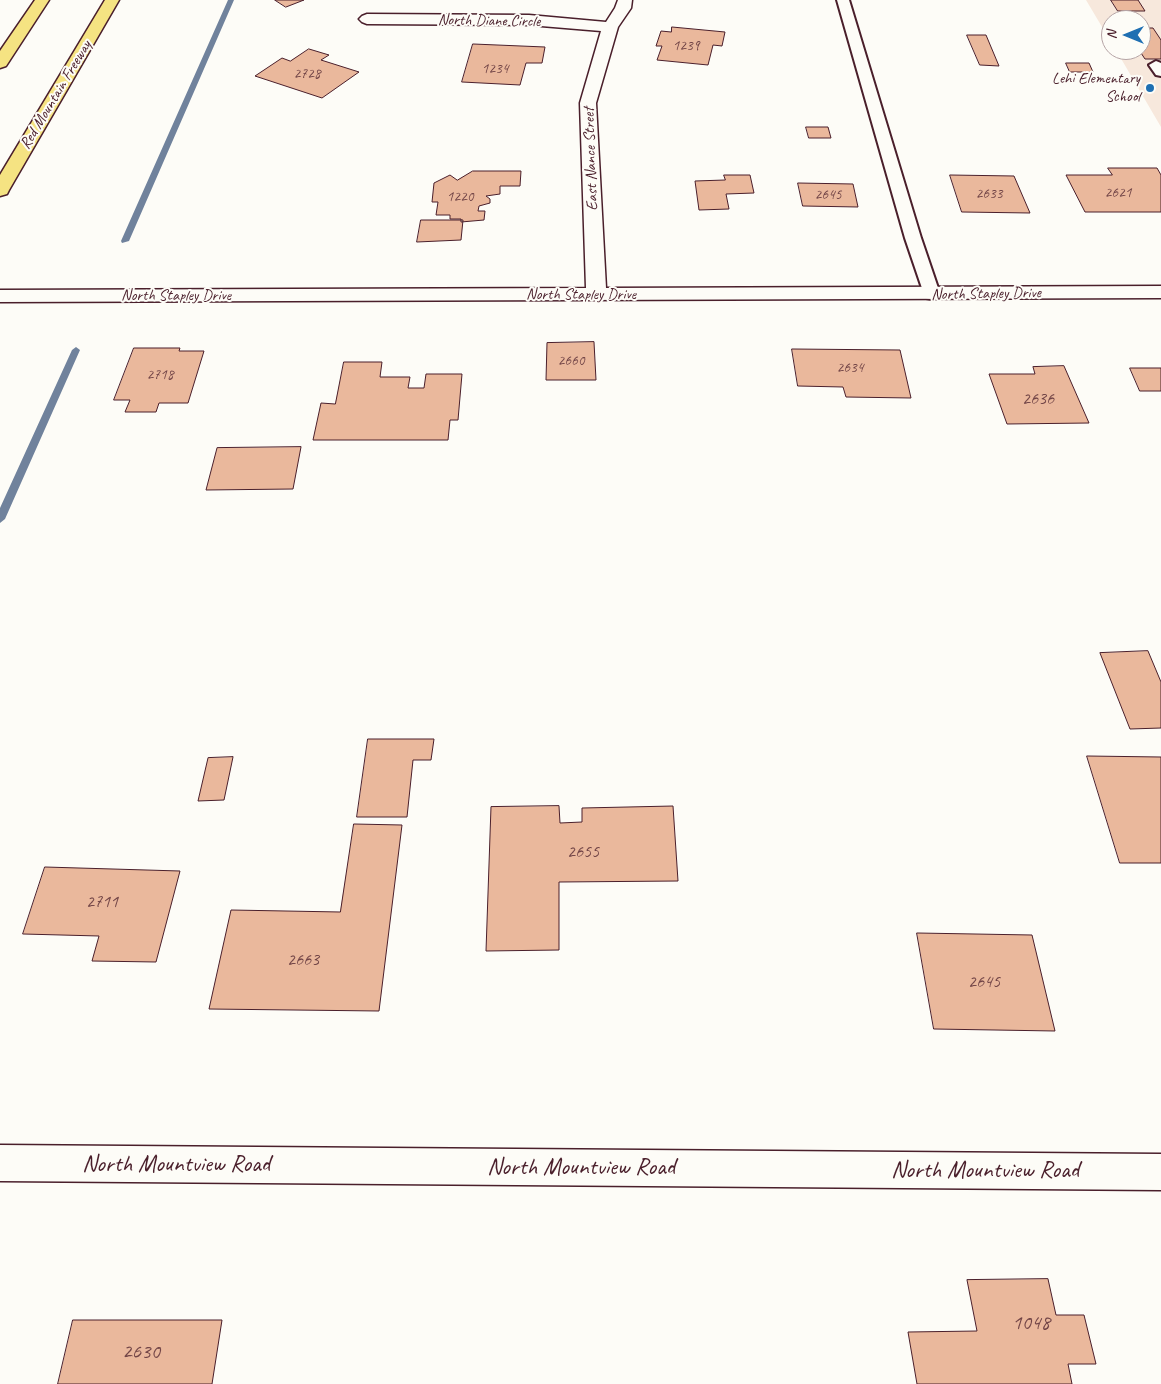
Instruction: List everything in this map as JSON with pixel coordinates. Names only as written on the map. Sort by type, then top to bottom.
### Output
[{"type":"highway","points":[[0,63],[42,0]]},
{"type":"highway","name":"Red Mountain Freeway","points":[[0,190],[112,0]]},
{"type":"street","name":"East Nance Street","points":[[596,296],[588,103],[610,27],[623,8],[625,0]]},
{"type":"street","name":"North Diane Circle","points":[[367,19],[529,20],[610,27]]},
{"type":"street","name":"North Stapley Drive","points":[[0,296],[596,296],[1161,292]]},
{"type":"street","name":"North Mountview Road","points":[[0,1163],[1161,1172]]},
{"type":"lane","points":[[843,0],[913,238],[932,294]]},
{"type":"shaded area","name":"Lehi Elementary School","points":[[1086,0],[1161,0],[1161,127],[1122,60],[1151,60],[1151,10],[1101,10],[1101,25]]},
{"type":"building","points":[[275,0],[304,0],[286,7]]},
{"type":"building","points":[[1111,0],[1138,0],[1144,10],[1117,10]]},
{"type":"building","points":[[672,27],[725,32],[722,46],[713,45],[708,65],[657,60],[662,46],[656,46],[661,31],[671,32]]},
{"type":"building","points":[[1151,28],[1153,28],[1161,40],[1161,59],[1151,59]]},
{"type":"building","points":[[967,35],[986,35],[999,66],[980,65]]},
{"type":"building","points":[[473,44],[545,47],[542,63],[526,63],[520,85],[462,82]]},
{"type":"building","points":[[309,49],[329,55],[321,60],[359,72],[322,98],[255,76],[282,58],[290,61]]},
{"type":"building","points":[[1066,63],[1089,63],[1093,72],[1070,72]]},
{"type":"building","points":[[806,127],[828,127],[831,138],[809,138]]},
{"type":"building","points":[[1108,168],[1157,168],[1161,175],[1161,212],[1085,212],[1066,175],[1112,175]]},
{"type":"building","points":[[473,171],[521,171],[520,186],[500,186],[500,194],[486,196],[490,199],[490,203],[479,206],[478,211],[485,211],[484,220],[461,222],[461,219],[450,219],[450,215],[436,215],[438,202],[432,202],[434,183],[450,175],[457,180]]},
{"type":"building","points":[[724,175],[750,175],[754,193],[726,194],[729,209],[699,210],[695,181],[725,180]]},
{"type":"building","points":[[950,175],[1014,176],[1030,213],[962,212]]},
{"type":"building","points":[[798,183],[853,184],[858,207],[803,206]]},
{"type":"building","points":[[421,220],[463,220],[461,240],[417,242]]},
{"type":"building","points":[[594,342],[596,380],[546,380],[547,343]]},
{"type":"building","points":[[134,348],[180,348],[179,351],[204,351],[188,403],[159,403],[156,412],[125,412],[130,400],[114,400]]},
{"type":"building","points":[[792,349],[900,350],[911,398],[846,397],[843,387],[798,386]]},
{"type":"building","points":[[344,362],[382,362],[380,377],[410,377],[408,388],[424,388],[426,374],[462,374],[458,420],[450,420],[448,440],[313,440],[321,403],[335,404]]},
{"type":"building","points":[[1064,366],[1089,423],[1007,424],[989,374],[1035,374],[1033,367]]},
{"type":"building","points":[[1130,368],[1161,368],[1161,391],[1140,391]]},
{"type":"building","points":[[301,447],[293,489],[206,490],[217,448]]},
{"type":"building","points":[[1148,651],[1161,682],[1161,728],[1130,729],[1100,653]]},
{"type":"building","points":[[368,739],[434,739],[431,760],[413,760],[407,817],[357,817]]},
{"type":"building","points":[[1087,756],[1161,757],[1161,863],[1120,863]]},
{"type":"building","points":[[233,757],[224,800],[198,801],[208,758]]},
{"type":"building","points":[[559,806],[560,823],[582,822],[582,808],[673,806],[678,881],[559,882],[559,950],[486,951],[491,807]]},
{"type":"building","points":[[354,824],[402,825],[379,1011],[209,1009],[231,910],[340,912]]},
{"type":"building","points":[[45,867],[180,871],[156,962],[92,961],[99,936],[23,934]]},
{"type":"building","points":[[917,933],[1032,935],[1055,1031],[934,1029]]},
{"type":"building","points":[[1048,1279],[1056,1315],[1084,1315],[1096,1364],[1068,1364],[1072,1384],[917,1384],[908,1332],[977,1331],[967,1280]]},
{"type":"building","points":[[73,1320],[222,1320],[212,1384],[58,1384]]},
{"type":"waterway","points":[[125,241],[231,0]]},
{"type":"waterway","points":[[0,519],[76,350]]},
{"type":"place","name":"Lehi Elementary School","points":[[1150,88]]}]
